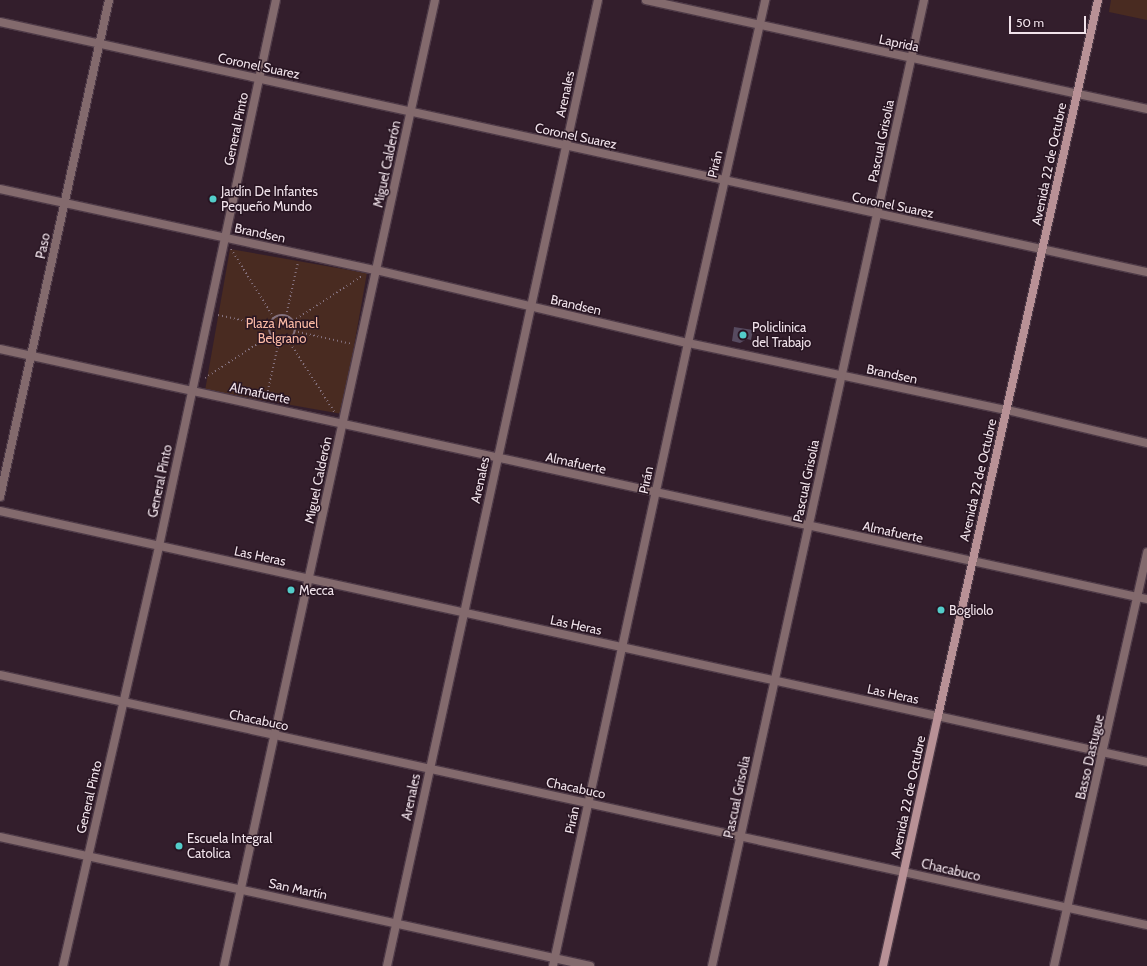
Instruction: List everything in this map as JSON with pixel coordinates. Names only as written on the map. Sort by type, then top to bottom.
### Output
[{"type":"main road","name":"Avenida 22 de Octubre","points":[[883,966],[1098,0]]},
{"type":"street","name":"Paso","points":[[0,496],[109,0]]},
{"type":"street","name":"General Pinto","points":[[63,966],[122,702],[159,546],[276,0]]},
{"type":"street","name":"Miguel Calderón","points":[[224,966],[435,0]]},
{"type":"street","name":"Arenales","points":[[387,966],[598,0]]},
{"type":"street","name":"Laprida","points":[[646,0],[1147,109]]},
{"type":"street","name":"Pirán","points":[[554,962],[688,343],[765,0]]},
{"type":"street","name":"Pascual Grisolia","points":[[712,966],[924,0]]},
{"type":"street","name":"Coronel Suarez","points":[[0,22],[1147,272]]},
{"type":"street","name":"Brandsen","points":[[0,189],[376,270],[688,343],[1007,410],[1147,443]]},
{"type":"street","name":"Almafuerte","points":[[0,349],[1147,600]]},
{"type":"street","name":"Las Heras","points":[[0,511],[1147,762]]},
{"type":"street","name":"Basso Dastugue","points":[[1054,966],[1147,552]]},
{"type":"street","name":"Chacabuco","points":[[0,675],[274,736],[430,768],[1147,925]]},
{"type":"street","name":"San Martín","points":[[0,837],[396,923],[554,962],[590,966]]},
{"type":"path","points":[[230,248],[274,318]]},
{"type":"path","points":[[286,316],[299,257]]},
{"type":"path","points":[[293,321],[363,276]]},
{"type":"path","points":[[217,315],[269,326]]},
{"type":"path","points":[[286,316],[293,321],[294,331],[288,340],[280,341],[271,335],[269,326],[274,318],[286,316]]},
{"type":"path","points":[[294,331],[353,344]]},
{"type":"path","points":[[200,381],[271,335]]},
{"type":"path","points":[[352,352],[355,337]]},
{"type":"path","points":[[288,340],[337,416]]},
{"type":"path","points":[[259,399],[266,401],[280,341]]},
{"type":"path","points":[[337,416],[339,409]]},
{"type":"path","points":[[330,414],[337,416]]},
{"type":"green space","points":[[1111,0],[1147,0],[1147,20],[1109,12]]},
{"type":"green space","name":"Plaza Manuel Belgrano","points":[[230,249],[367,273],[342,414],[205,390]]},
{"type":"building","name":"Policlinica del Trabajo","points":[[734,327],[753,330],[751,340],[747,339],[740,343],[732,341]]},
{"type":"place","name":"Jardín De Infantes Pequeño Mundo","points":[[213,199]]},
{"type":"place","name":"Policlinica del Trabajo","points":[[743,335]]},
{"type":"place","name":"Mecca","points":[[291,590]]},
{"type":"place","name":"Bogliolo","points":[[941,610]]},
{"type":"place","name":"Escuela Integral Catolica","points":[[179,846]]}]
